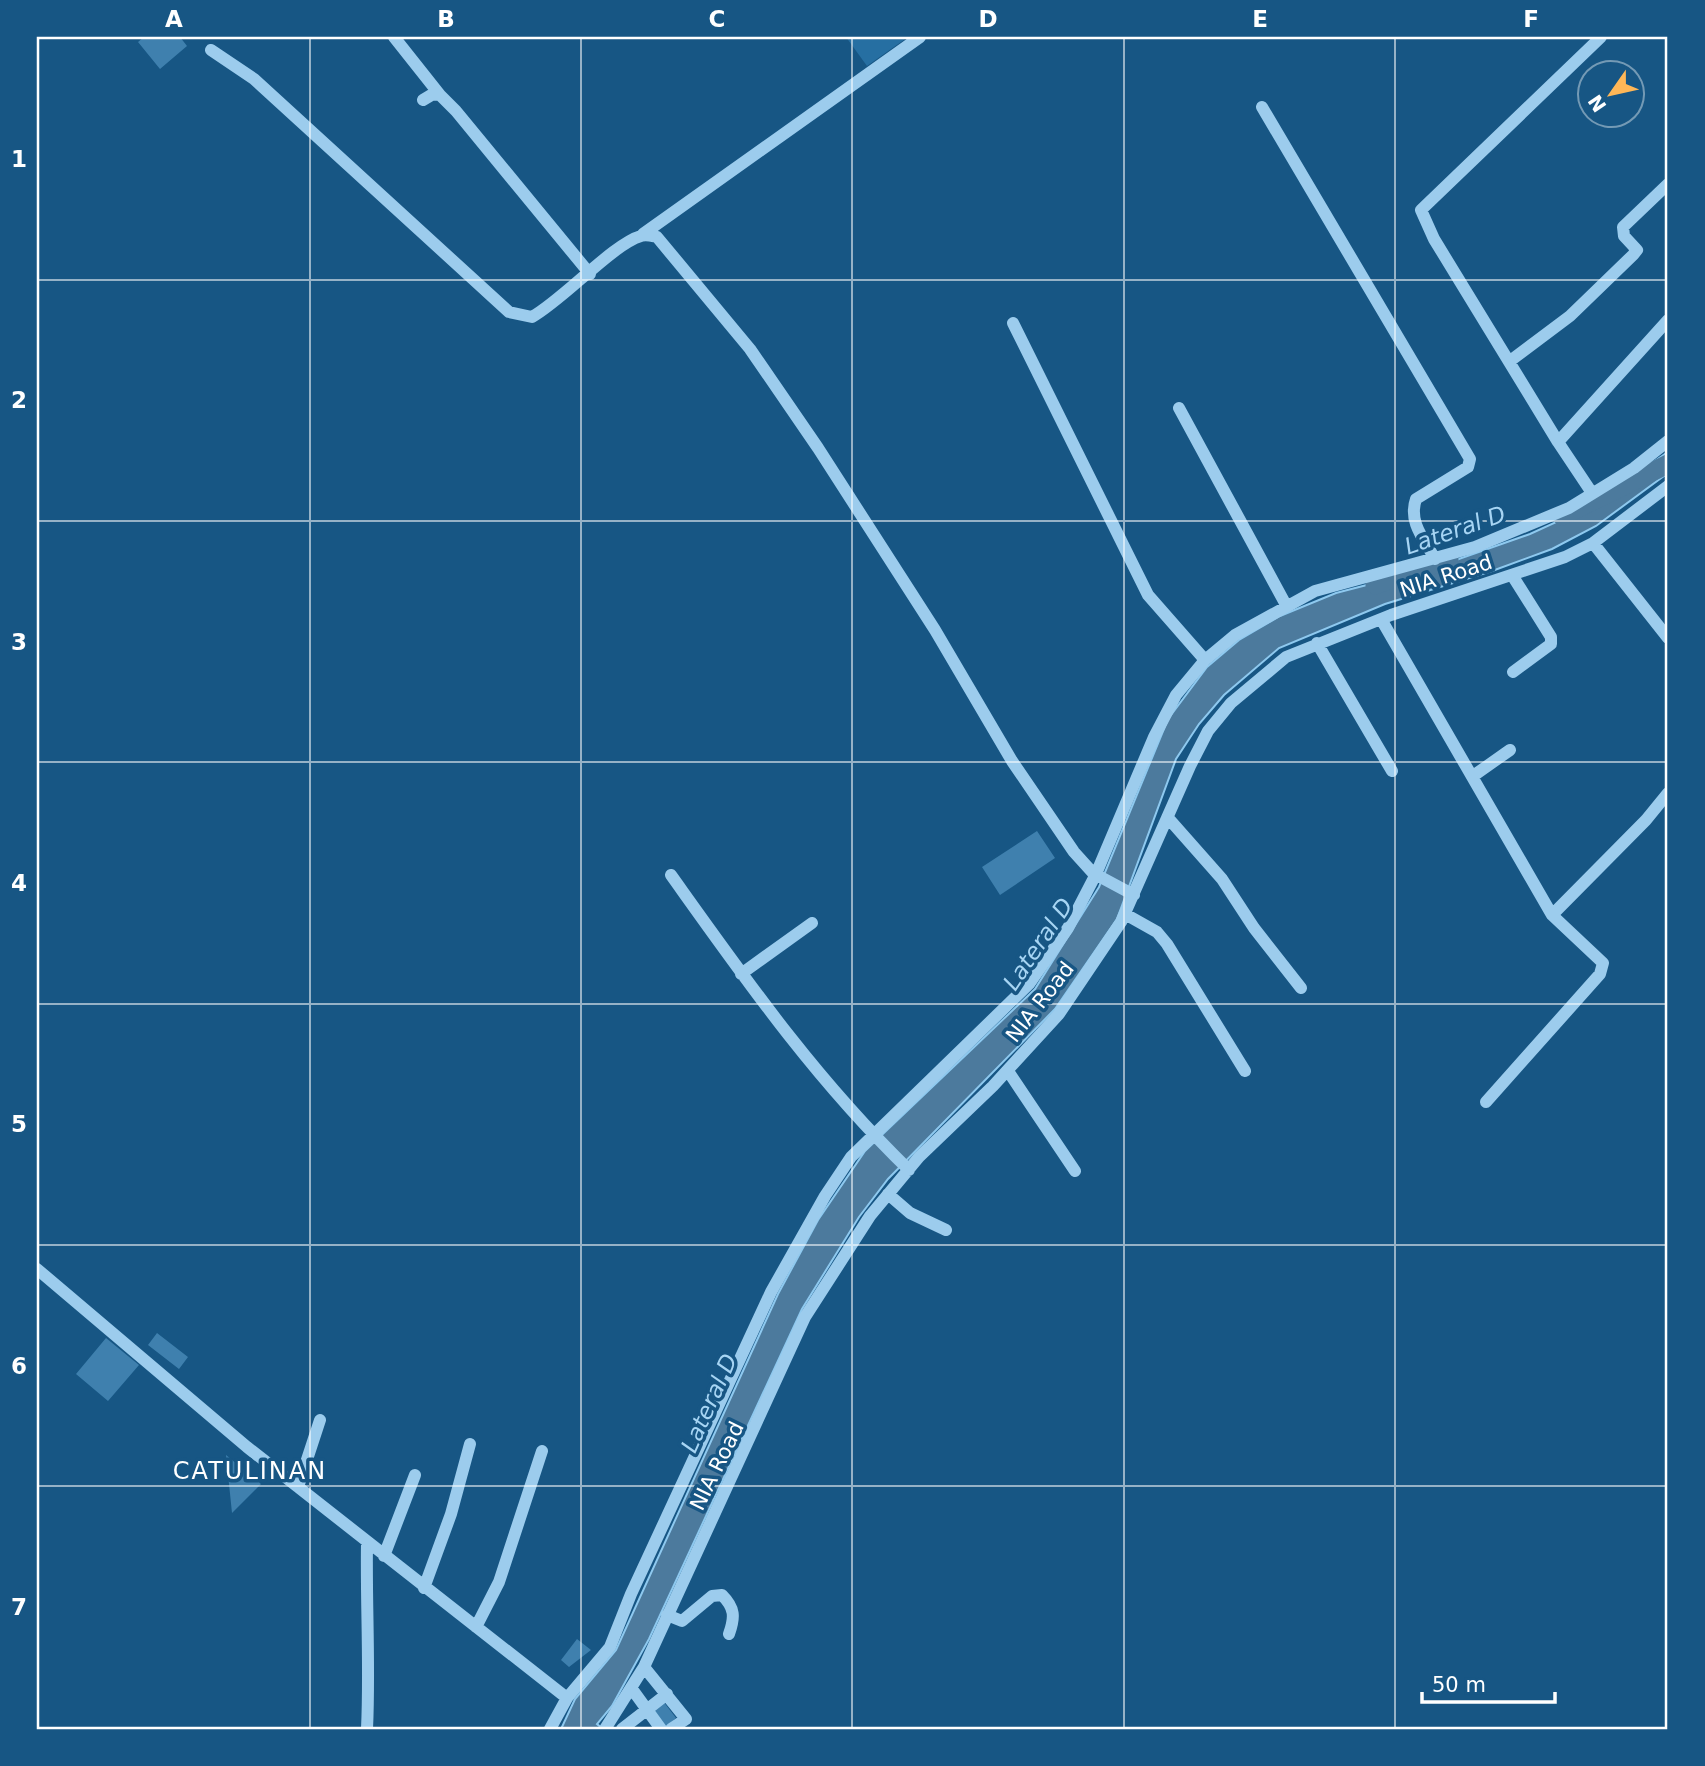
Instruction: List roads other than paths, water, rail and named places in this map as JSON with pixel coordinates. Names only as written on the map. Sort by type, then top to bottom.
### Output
[{"type":"street","points":[[394,37],[590,274]]},
{"type":"street","points":[[211,50],[254,79],[509,312],[532,317],[552,306],[626,243],[643,234],[920,37]]},
{"type":"street","points":[[1592,493],[1434,239],[1421,210],[1601,37]]},
{"type":"street","points":[[423,100],[433,94],[440,95]]},
{"type":"street","points":[[1262,107],[1471,459],[1468,467],[1416,499],[1412,512],[1415,523],[1435,559]]},
{"type":"street","points":[[1510,361],[1570,316],[1633,255],[1637,250],[1624,236],[1623,227],[1668,184]]},
{"type":"street","points":[[643,234],[657,237],[750,349],[935,630],[1012,761],[1074,852],[1099,876],[1131,893]]},
{"type":"street","points":[[1558,442],[1668,320]]},
{"type":"street","points":[[1013,323],[1148,595],[1205,660]]},
{"type":"street","points":[[1179,408],[1286,605]]},
{"type":"street","points":[[552,1728],[567,1698],[610,1647],[631,1594],[800,1238],[851,1157],[1030,984],[1099,876],[1154,737],[1176,695],[1205,660],[1235,635],[1315,591],[1435,559],[1522,529],[1634,468],[1668,441]]},
{"type":"street","name":"NIA Road","points":[[611,1727],[644,1667],[806,1317],[870,1216],[906,1167],[1007,1071],[1059,1014],[1125,914],[1131,893],[1169,819],[1202,743],[1231,703],[1286,657],[1317,643],[1381,618],[1565,557],[1593,543],[1668,486]]},
{"type":"street","points":[[1593,543],[1668,638]]},
{"type":"street","points":[[1512,575],[1551,638],[1551,644],[1544,651],[1513,673]]},
{"type":"street","points":[[1381,618],[1552,915],[1603,963],[1600,975],[1486,1102]]},
{"type":"street","points":[[1317,643],[1392,771]]},
{"type":"street","points":[[1473,776],[1510,750]]},
{"type":"street","points":[[1552,915],[1668,793]]},
{"type":"street","points":[[1169,819],[1222,879],[1254,928],[1301,988]]},
{"type":"street","points":[[671,875],[741,974],[826,1085],[906,1167]]},
{"type":"street","points":[[1125,914],[1157,932],[1167,944],[1245,1071]]},
{"type":"street","points":[[741,974],[812,923]]},
{"type":"street","points":[[1007,1071],[1075,1171]]},
{"type":"street","points":[[888,1195],[910,1213],[946,1230]]},
{"type":"street","points":[[37,1269],[367,1543],[567,1698]]},
{"type":"street","points":[[298,1487],[320,1420]]},
{"type":"street","points":[[424,1588],[451,1514],[470,1444]]},
{"type":"street","points":[[476,1627],[499,1582],[542,1451]]},
{"type":"street","points":[[384,1556],[415,1475]]},
{"type":"street","points":[[367,1543],[366,1601],[370,1662],[367,1729]]},
{"type":"street","points":[[667,1615],[681,1621],[712,1596],[722,1595],[732,1606],[735,1619],[729,1634]]},
{"type":"street","points":[[644,1667],[686,1718],[671,1729]]},
{"type":"street","points":[[632,1689],[661,1729]]},
{"type":"street","points":[[622,1729],[667,1694]]},
{"type":"waterway","name":"Lateral D","points":[[1562,516],[1668,464]]},
{"type":"waterway","name":"Lateral D","points":[[1375,585],[1449,559]]},
{"type":"district","name":"CATULINAN","points":[[250,1471]]}]
